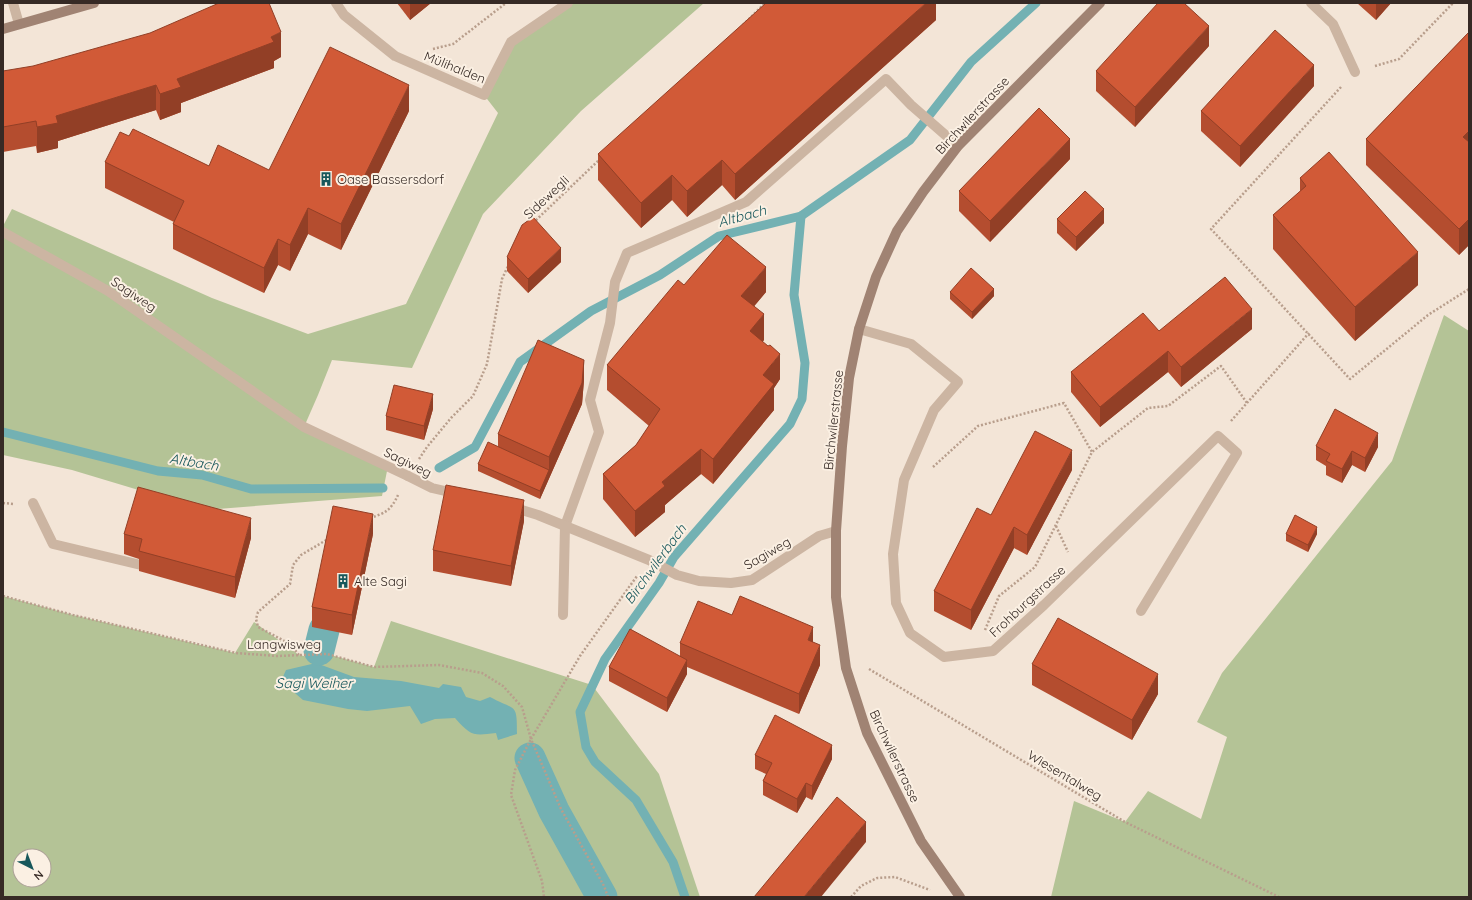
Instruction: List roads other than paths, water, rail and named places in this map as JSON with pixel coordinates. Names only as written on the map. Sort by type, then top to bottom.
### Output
[{"type":"street","points":[[13,3],[19,24]]},
{"type":"street","points":[[3,28],[94,3]]},
{"type":"street","name":"Mülihalden","points":[[336,3],[344,15],[395,56],[484,95],[511,42],[568,3]]},
{"type":"street","name":"Birchwilerstrasse","points":[[957,894],[921,841],[867,733],[846,668],[836,597],[836,531],[842,446],[849,378],[858,329],[876,277],[897,232],[922,192],[958,146],[1100,3]]},
{"type":"street","points":[[1311,3],[1333,24],[1356,72]]},
{"type":"street","points":[[562,615],[565,526],[599,432],[590,400],[610,323],[615,282],[627,253],[746,202],[886,79],[910,105],[958,146]]},
{"type":"street","name":"Sagiweg","points":[[3,232],[108,291],[304,427],[432,488],[467,496]]},
{"type":"street","name":"Frohburgstrasse","points":[[858,329],[911,344],[958,382],[934,410],[904,480],[893,554],[896,602],[910,633],[944,657],[993,651],[1078,572],[1218,436],[1237,453],[1141,611]]},
{"type":"street","points":[[33,503],[53,544],[141,565]]},
{"type":"street","name":"Sagiweg","points":[[502,504],[538,515],[653,561],[677,575],[700,580],[731,583],[752,580],[819,536],[836,531]]},
{"type":"water","name":"Sagi Weiher","points":[[316,663],[354,677],[401,681],[439,688],[443,684],[461,687],[466,697],[480,701],[490,697],[510,706],[513,709],[516,717],[517,734],[498,740],[496,733],[473,733],[465,728],[455,718],[435,719],[421,724],[410,706],[367,711],[348,709],[303,700],[281,681],[286,670]]},
{"type":"waterway","name":"Altbach","points":[[439,468],[475,447],[520,362],[591,311],[660,275],[719,236],[801,216],[910,140],[971,62],[1036,3]]},
{"type":"waterway","name":"Birchwilerbach","points":[[685,897],[673,862],[636,800],[595,762],[586,747],[580,712],[605,659],[659,583],[674,557],[790,424],[802,399],[805,363],[794,295],[801,216]]},
{"type":"waterway","name":"Altbach","points":[[3,432],[158,471],[202,475],[251,489],[383,488]]},
{"type":"waterway","points":[[319,650],[324,630]]},
{"type":"waterway","points":[[530,758],[554,811],[602,897]]},
{"type":"place","name":"Oase Bassersdorf","points":[[326,179]]},
{"type":"place","name":"Alte Sagi","points":[[343,581]]}]
